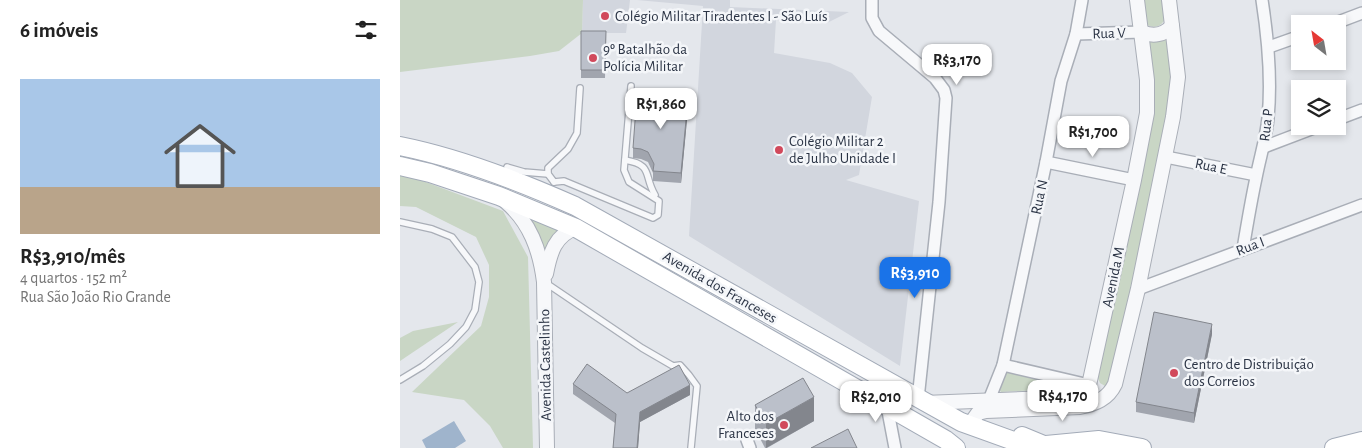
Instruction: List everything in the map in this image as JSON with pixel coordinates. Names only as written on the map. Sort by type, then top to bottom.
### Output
[{"type":"main road","name":"Avenida dos Franceses","points":[[400,146],[551,188],[593,216],[921,401],[967,421]]},
{"type":"main road","name":"Avenida dos Franceses","points":[[400,166],[430,173],[499,196],[576,228],[956,447]]},
{"type":"main road","points":[[967,421],[1043,447],[1099,440],[1142,448]]},
{"type":"main road","points":[[967,421],[1014,448]]},
{"type":"main road","points":[[1334,448],[1362,441]]},
{"type":"street","points":[[872,0],[872,18],[879,31],[935,78],[944,90],[946,113],[921,401],[1076,396],[1084,393],[1089,385]]},
{"type":"street","name":"Rua N","points":[[989,400],[1003,364],[1046,162],[1061,81],[1076,34],[1082,0]]},
{"type":"street","name":"Avenida M","points":[[1089,385],[1134,180],[1148,99],[1137,0]]},
{"type":"street","name":"Avenida M","points":[[1097,402],[1110,393],[1116,384],[1166,157],[1178,77],[1169,0]]},
{"type":"street","name":"Rua P","points":[[1243,249],[1256,176],[1264,147],[1270,96],[1269,47],[1262,0]]},
{"type":"street","points":[[1346,19],[1362,13]]},
{"type":"street","points":[[1142,32],[1147,34],[1164,33],[1172,26]]},
{"type":"street","name":"Rua V","points":[[1076,34],[1142,32]]},
{"type":"street","points":[[1269,47],[1291,39]]},
{"type":"street","points":[[1346,116],[1362,110]]},
{"type":"street","points":[[1264,147],[1295,135]]},
{"type":"street","name":"Rua E","points":[[1166,157],[1256,176]]},
{"type":"street","points":[[1046,162],[1134,180]]},
{"type":"street","name":"Avenida Castelinho","points":[[499,196],[517,213],[532,234],[541,261],[544,282],[547,448]]},
{"type":"street","name":"Rua I","points":[[1138,289],[1362,205]]},
{"type":"street","name":"Avenida Castelinho","points":[[544,282],[550,254],[555,244],[561,236],[576,228]]},
{"type":"street","points":[[1003,364],[1089,385]]},
{"type":"street","points":[[967,421],[978,413],[986,411],[1080,407],[1097,402],[1089,385]]},
{"type":"street","points":[[891,408],[895,448]]},
{"type":"lane","points":[[631,86],[624,170],[629,182],[656,197]]},
{"type":"lane","points":[[580,88],[577,133],[568,149],[549,166],[548,174],[551,188],[564,181],[653,218],[658,215],[659,201],[652,190],[646,170],[641,164],[625,160]]},
{"type":"lane","points":[[507,167],[524,172],[548,174]]},
{"type":"lane","points":[[400,222],[432,229],[452,237],[475,268],[479,282],[475,310],[466,327],[450,344],[423,366],[400,380]]},
{"type":"lane","points":[[544,282],[642,348],[673,366],[680,365],[689,375],[696,386],[692,448]]},
{"type":"shaded area","name":"Colégio Militar Tiradentes I - São Luís","points":[[583,0],[630,0],[626,33],[582,33]]},
{"type":"shaded area","name":"Colégio Militar 2 de Julho Unidade I","points":[[637,0],[730,0],[730,7],[849,12],[827,23],[776,20],[774,53],[830,63],[852,73],[872,97],[859,175],[846,180],[919,201],[900,366],[689,236],[703,6]]},
{"type":"green space","points":[[400,0],[583,0],[582,33],[559,51],[400,72]]},
{"type":"green space","points":[[1143,0],[1164,0],[1166,18],[1160,25],[1153,27],[1147,25]]},
{"type":"green space","points":[[1168,34],[1174,77],[1169,120],[1110,384],[1105,386],[1100,383],[1097,376],[1153,103],[1154,83],[1149,39]]},
{"type":"green space","points":[[400,174],[503,211],[528,257],[533,448],[503,448],[490,426],[464,400],[412,392],[481,326],[489,297],[489,265],[476,237],[416,207],[400,206]]},
{"type":"green space","points":[[526,214],[559,229],[545,256]]},
{"type":"green space","points":[[458,322],[400,361],[400,338],[413,331]]},
{"type":"green space","points":[[1007,372],[1073,388],[1001,392],[999,389]]},
{"type":"water","points":[[454,421],[466,441],[455,448],[426,448],[422,440]]},
{"type":"building","name":"9º Batalhão da Polícia Militar","points":[[581,31],[606,31],[605,70],[581,70]]},
{"type":"building","points":[[637,94],[688,99],[681,173],[653,171],[654,164],[648,152],[633,148]]},
{"type":"building","name":"Centro de Distribuição dos Correios","points":[[1154,312],[1212,324],[1194,413],[1136,402]]},
{"type":"building","points":[[587,364],[627,393],[679,365],[690,385],[640,412],[637,448],[613,448],[616,414],[573,384]]},
{"type":"building","points":[[803,378],[814,397],[766,424],[755,405]]},
{"type":"building","points":[[848,429],[857,448],[811,448]]},
{"type":"place","name":"Colégio Militar Tiradentes I - São Luís","points":[[605,16]]},
{"type":"place","name":"9º Batalhão da Polícia Militar","points":[[593,58]]},
{"type":"place","name":"Colégio Militar 2 de Julho Unidade I","points":[[779,150]]},
{"type":"place","name":"Centro de Distribuição dos Correios","points":[[1174,373]]},
{"type":"place","name":"Alto dos Franceses","points":[[784,425]]}]
